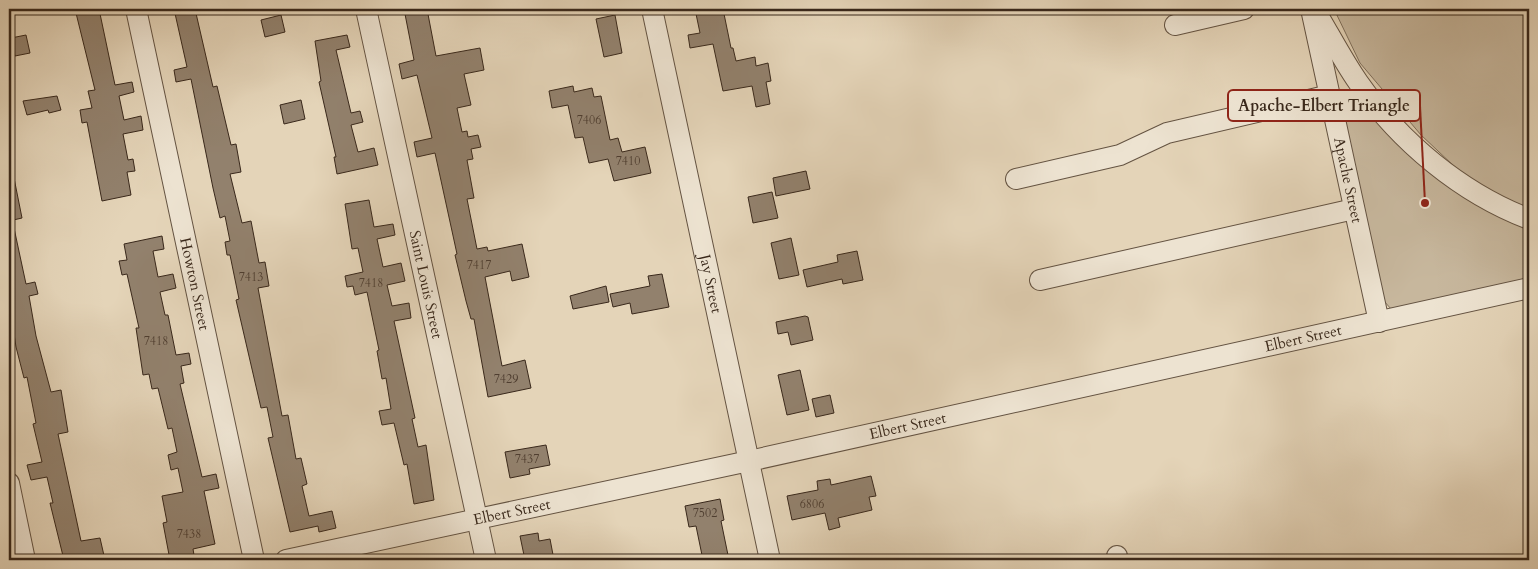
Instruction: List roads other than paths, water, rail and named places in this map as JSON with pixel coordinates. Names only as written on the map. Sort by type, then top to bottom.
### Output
[{"type":"street","name":"Howton Street","points":[[136,9],[254,560]]},
{"type":"street","name":"Saint Louis Street","points":[[366,9],[486,560]]},
{"type":"street","name":"Jay Street","points":[[652,9],[770,560]]},
{"type":"street","points":[[1174,25],[1244,9]]},
{"type":"street","name":"Apache Street","points":[[1313,9],[1379,322]]},
{"type":"street","name":"Apache Street","points":[[1313,9],[1358,83],[1411,143],[1440,169],[1472,191],[1511,212],[1529,219]]},
{"type":"street","points":[[1016,179],[1120,155],[1167,133],[1330,95]]},
{"type":"street","points":[[1040,280],[1354,209]]},
{"type":"street","name":"Elbert Street","points":[[286,560],[749,461],[1529,288]]},
{"type":"street","points":[[9,483],[25,560]]},
{"type":"place","name":"Apache-Elbert Triangle","points":[[1425,203]]}]
